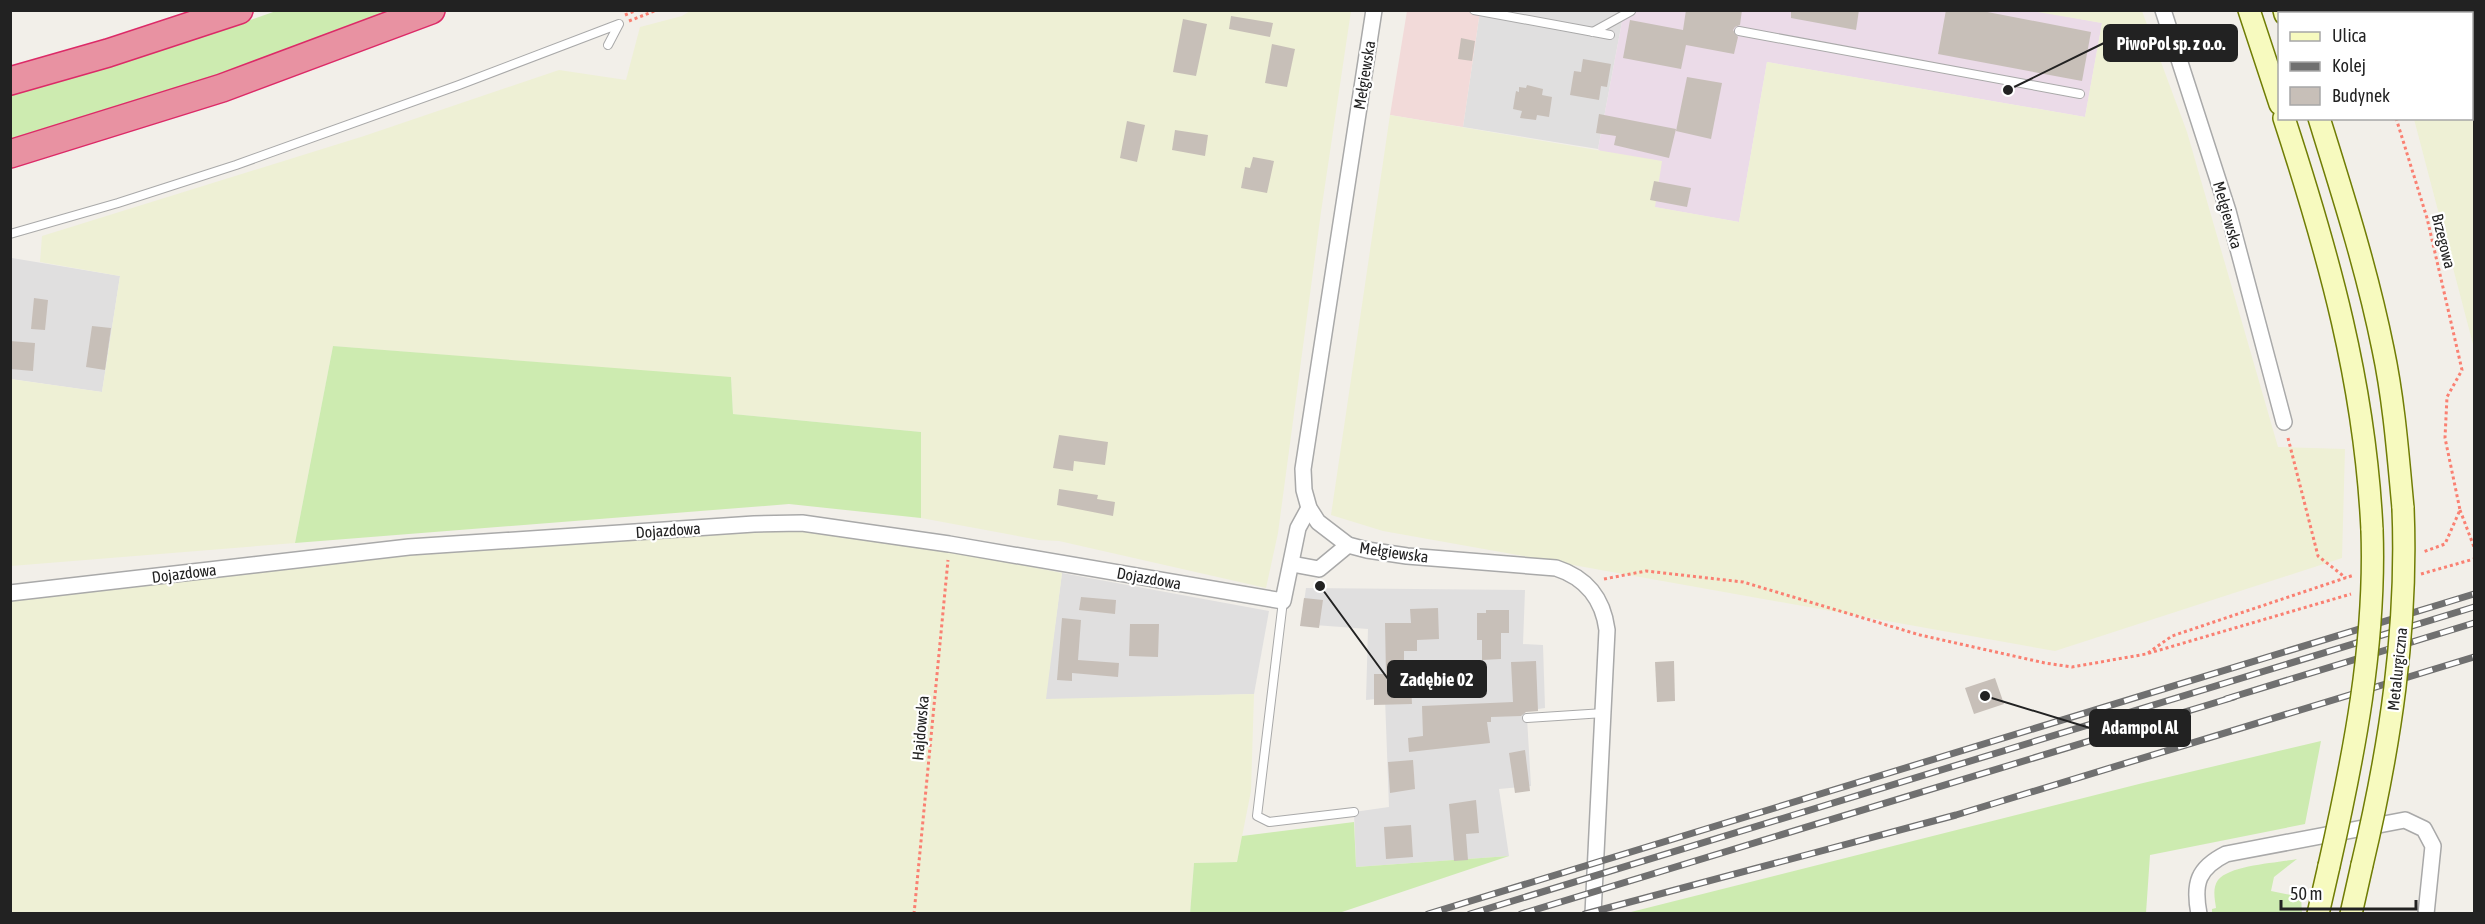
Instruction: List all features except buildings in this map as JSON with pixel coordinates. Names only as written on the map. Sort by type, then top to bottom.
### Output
[{"type":"highway","points":[[10,81],[108,53],[239,10]]},
{"type":"highway","points":[[10,154],[222,88],[431,10]]},
{"type":"main road","points":[[2249,10],[2278,98]]},
{"type":"main road","name":"Metalurgiczna","points":[[2285,120],[2329,261],[2347,336],[2361,413],[2372,530],[2370,623],[2364,683],[2348,779],[2318,914]]},
{"type":"main road","name":"Metalurgiczna","points":[[2320,120],[2359,249],[2378,326],[2393,411],[2403,508],[2404,593],[2397,681],[2384,764],[2351,914]]},
{"type":"street","name":"Mełgiewska","points":[[1374,10],[1303,469],[1304,490],[1309,508],[1318,522],[1348,544],[1367,550],[1407,556],[1556,568],[1570,573],[1590,588],[1605,613],[1607,630],[1593,914]]},
{"type":"street","name":"Mełgiewska","points":[[2163,10],[2228,211],[2284,422]]},
{"type":"street","points":[[1284,601],[1298,528],[1309,508]]},
{"type":"street","name":"Dojazdowa","points":[[10,593],[409,547],[754,524],[802,523],[949,544],[1284,601]]},
{"type":"street","points":[[1292,564],[1319,569],[1348,544]]},
{"type":"street","points":[[2199,914],[2197,885],[2202,870],[2212,861],[2226,854],[2405,820],[2424,829],[2433,846],[2426,914]]},
{"type":"lane","points":[[1474,10],[1610,35]]},
{"type":"lane","points":[[1593,32],[1631,11]]},
{"type":"lane","points":[[608,45],[619,24]]},
{"type":"lane","points":[[10,234],[118,203],[236,165],[459,85],[619,24]]},
{"type":"lane","points":[[1738,31],[2079,94]]},
{"type":"lane","points":[[1284,601],[1257,816],[1269,822],[1354,812]]},
{"type":"lane","points":[[1527,718],[1604,713]]},
{"type":"path","points":[[619,24],[657,10]]},
{"type":"path","name":"Brzegowa","points":[[2397,120],[2427,218],[2462,370]]},
{"type":"path","points":[[2284,422],[2318,556],[2346,578]]},
{"type":"path","points":[[2460,510],[2475,547]]},
{"type":"path","name":"Hajdowska","points":[[914,914],[949,544]]},
{"type":"path","points":[[2418,575],[2475,560]]},
{"type":"path","points":[[1590,588],[1601,580],[1646,571],[1743,582],[1920,635],[2072,667],[2146,654],[2351,594]]},
{"type":"shaded area","points":[[2032,10],[2102,23],[2085,117],[1767,62],[1739,222],[1654,207],[1598,149],[1624,11]]},
{"type":"shaded area","points":[[1407,11],[1480,11],[1463,127],[1390,115]]},
{"type":"shaded area","points":[[1480,11],[1624,11],[1598,149],[1463,127]]},
{"type":"shaded area","points":[[12,258],[120,276],[102,392],[11,379]]},
{"type":"shaded area","points":[[1062,573],[1269,611],[1254,694],[1045,700]]},
{"type":"shaded area","points":[[1306,588],[1525,590],[1523,644],[1543,645],[1545,708],[1524,711],[1527,718],[1531,786],[1499,789],[1509,856],[1356,867],[1354,812],[1389,807],[1385,698],[1366,700],[1368,629],[1301,624]]},
{"type":"green space","points":[[276,11],[399,11],[206,80],[11,141],[10,94],[176,46]]},
{"type":"green space","points":[[690,11],[1351,11],[1321,212],[1278,533],[1266,588],[1059,541],[1039,540],[921,518],[921,432],[733,414],[731,378],[333,346],[295,543],[11,566],[10,379],[102,392],[120,276],[40,262],[42,236],[364,136],[559,70],[626,80],[640,27],[682,16]]},
{"type":"green space","points":[[2032,11],[2142,11],[2187,132],[2278,447],[2345,449],[2342,558],[2055,651],[1383,531],[1331,515],[1390,115],[1662,161],[1655,207],[1739,222],[1767,62],[2085,117],[2102,23]]},
{"type":"green space","points":[[2474,11],[2474,348],[2414,120],[2473,120],[2473,12],[2385,12]]},
{"type":"green space","points":[[333,346],[731,377],[733,414],[921,432],[921,518],[789,504],[295,543]]},
{"type":"green space","points":[[787,527],[938,548],[1062,573],[1046,699],[1254,694],[1251,791],[1237,862],[1194,863],[1190,913],[11,913],[10,600],[429,552]]},
{"type":"green space","points":[[2321,741],[2305,824],[2150,855],[2146,913],[1627,913],[2139,784]]},
{"type":"green space","points":[[1354,822],[1356,867],[1509,856],[1339,913],[1190,914],[1194,863],[1237,862],[1242,836]]},
{"type":"green space","points":[[2297,859],[2274,877],[2271,891],[2301,897],[2302,913],[2212,913],[2212,909],[2216,908],[2215,887],[2224,875],[2255,865]]},
{"type":"railway","points":[[1428,914],[2474,594]]},
{"type":"railway","points":[[1470,914],[2474,607]]},
{"type":"railway","points":[[2226,699],[2474,623]]},
{"type":"railway","points":[[1585,914],[1956,815],[2474,657]]},
{"type":"railway","points":[[1521,914],[2234,697]]},
{"type":"place","name":"PiwoPol sp. z o.o.","points":[[2008,90]]},
{"type":"place","name":"Zadębie 02","points":[[1320,586]]},
{"type":"place","name":"Adampol Al","points":[[1985,696]]}]
